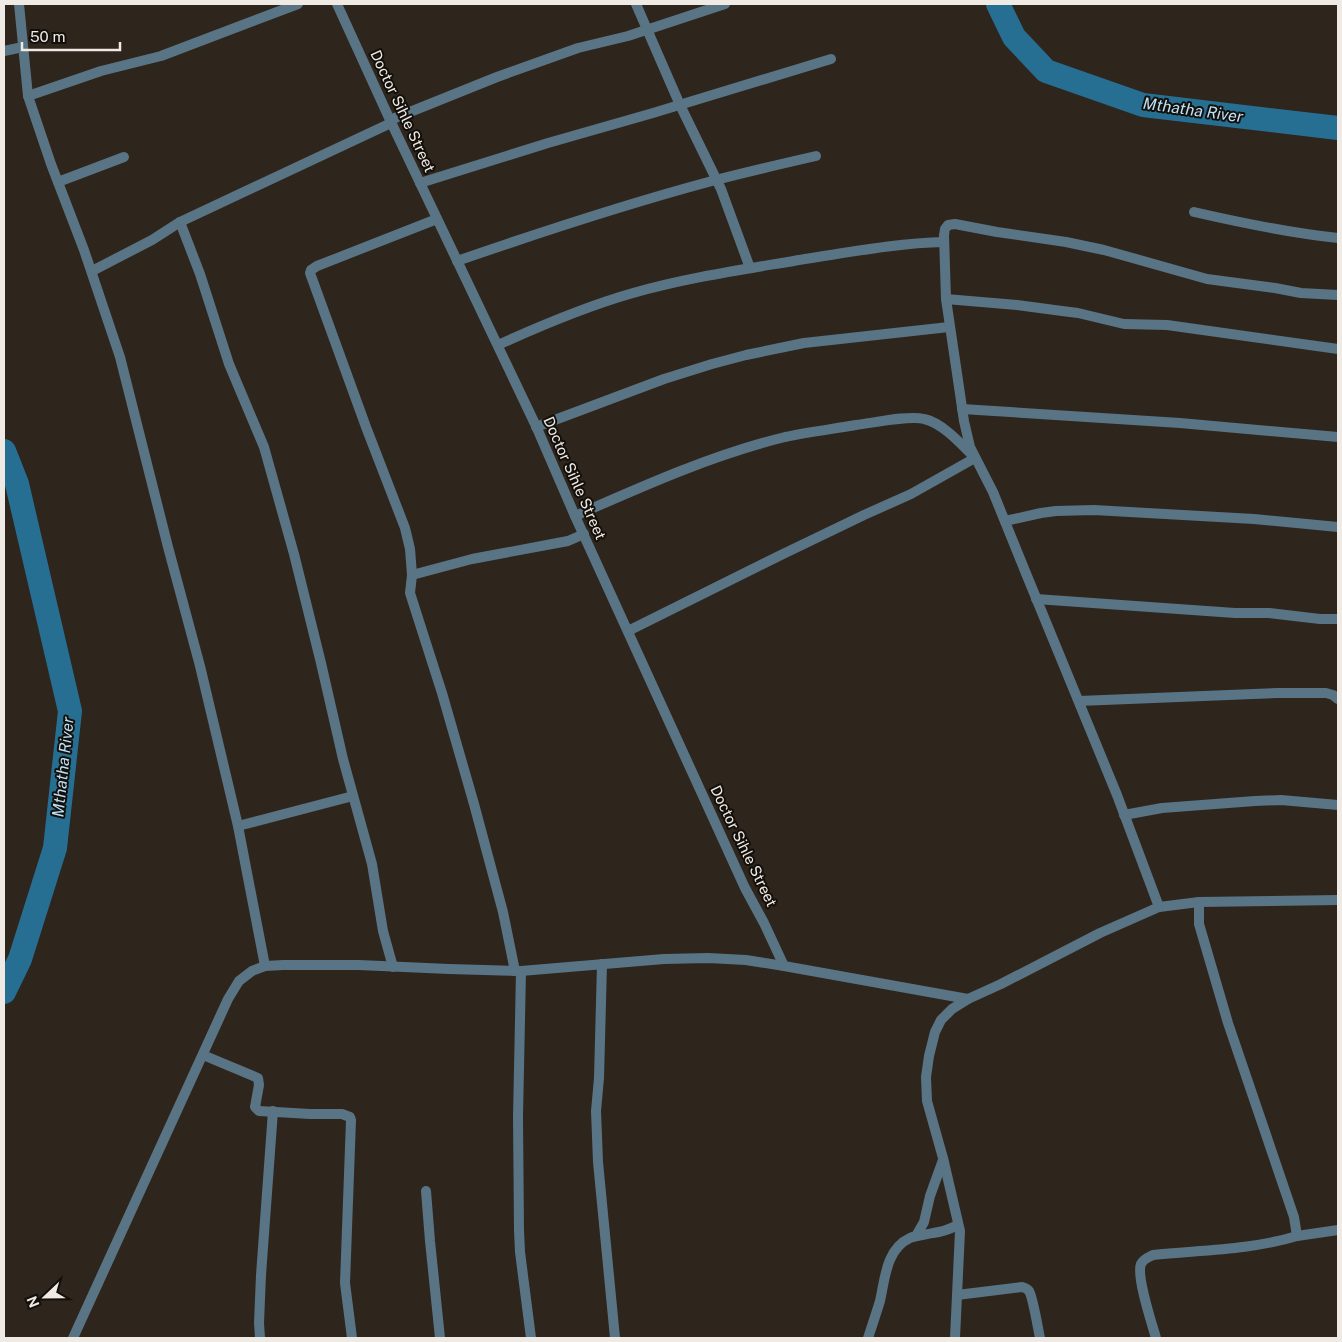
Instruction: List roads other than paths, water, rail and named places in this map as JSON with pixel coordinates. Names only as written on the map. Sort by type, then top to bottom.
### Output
[{"type":"street","points":[[20,4],[28,96],[92,271],[120,357],[200,666],[238,826],[265,966]]},
{"type":"street","points":[[28,96],[101,71],[161,56],[298,4]]},
{"type":"street","name":"Doctor Sihle Street","points":[[337,4],[437,219],[498,344],[744,888],[764,923],[784,966]]},
{"type":"street","points":[[636,4],[680,105],[721,189],[750,268]]},
{"type":"street","points":[[92,271],[152,240],[180,222],[391,121],[497,78],[578,48],[647,30],[725,4]]},
{"type":"street","points":[[4,51],[23,47]]},
{"type":"street","points":[[420,183],[831,59]]},
{"type":"street","points":[[457,261],[647,199],[816,156]]},
{"type":"street","points":[[58,182],[124,157]]},
{"type":"street","points":[[1194,212],[1246,224],[1338,238]]},
{"type":"street","points":[[437,219],[317,266],[311,270],[310,274],[405,528],[410,549],[412,575],[410,593],[442,693],[504,912],[518,971],[519,1230],[531,1338]]},
{"type":"street","points":[[180,222],[200,274],[226,355],[264,447],[294,554],[353,796],[372,864],[383,931],[393,967]]},
{"type":"street","points":[[1159,907],[1079,702],[990,484],[975,458],[968,439],[946,300],[945,229],[948,225],[954,224],[1066,242],[1104,250],[1208,279],[1301,293],[1338,295]]},
{"type":"street","points":[[498,344],[571,314],[633,293],[710,274],[873,248],[923,242],[944,242]]},
{"type":"street","points":[[946,300],[1078,313],[1124,324],[1167,325],[1338,349]]},
{"type":"street","points":[[536,427],[664,379],[746,355],[804,343],[949,327]]},
{"type":"street","points":[[962,409],[1180,423],[1338,437]]},
{"type":"street","points":[[575,516],[673,474],[732,452],[787,437],[864,424],[923,418],[939,425],[975,458]]},
{"type":"street","points":[[628,631],[864,514],[911,494],[975,458]]},
{"type":"street","points":[[1005,521],[1063,510],[1094,510],[1254,519],[1338,527]]},
{"type":"street","points":[[412,575],[472,559],[568,541],[584,534]]},
{"type":"street","points":[[1036,599],[1270,613],[1338,620]]},
{"type":"street","points":[[1079,702],[1277,693],[1326,693],[1338,699]]},
{"type":"street","points":[[238,826],[353,796]]},
{"type":"street","points":[[1124,814],[1162,808],[1256,801],[1281,800],[1338,805]]},
{"type":"street","points":[[956,1338],[960,1231],[927,1101],[926,1078],[929,1056],[935,1032],[941,1020],[952,1009],[968,999],[1100,933],[1159,907],[1199,902],[1338,900]]},
{"type":"street","points":[[1199,902],[1199,924],[1212,971],[1230,1032],[1294,1217],[1297,1236]]},
{"type":"street","points":[[75,1338],[228,999],[239,981],[252,971],[265,966],[359,965],[518,971],[664,959],[708,958],[746,960],[968,999]]},
{"type":"street","points":[[602,964],[599,1078],[596,1110],[598,1162],[615,1338]]},
{"type":"street","points":[[203,1055],[258,1078],[259,1085],[255,1107],[259,1110],[310,1114],[342,1114],[349,1116],[351,1119],[346,1283],[352,1338]]},
{"type":"street","points":[[260,1338],[261,1275],[273,1111]]},
{"type":"street","points":[[916,1236],[924,1222],[930,1196],[943,1158]]},
{"type":"street","points":[[426,1191],[440,1338]]},
{"type":"street","points":[[868,1338],[889,1263],[900,1245],[916,1236],[958,1226]]},
{"type":"street","points":[[1156,1338],[1144,1295],[1140,1271],[1141,1264],[1145,1259],[1154,1255],[1259,1245],[1297,1236],[1338,1230]]},
{"type":"street","points":[[958,1295],[1027,1288],[1032,1298],[1040,1338]]},
{"type":"waterway","name":"Mthatha River","points":[[998,4],[1014,37],[1046,71],[1143,105],[1338,128]]},
{"type":"waterway","name":"Mthatha River","points":[[4,451],[17,484],[70,711],[55,848],[20,959],[4,992]]}]
